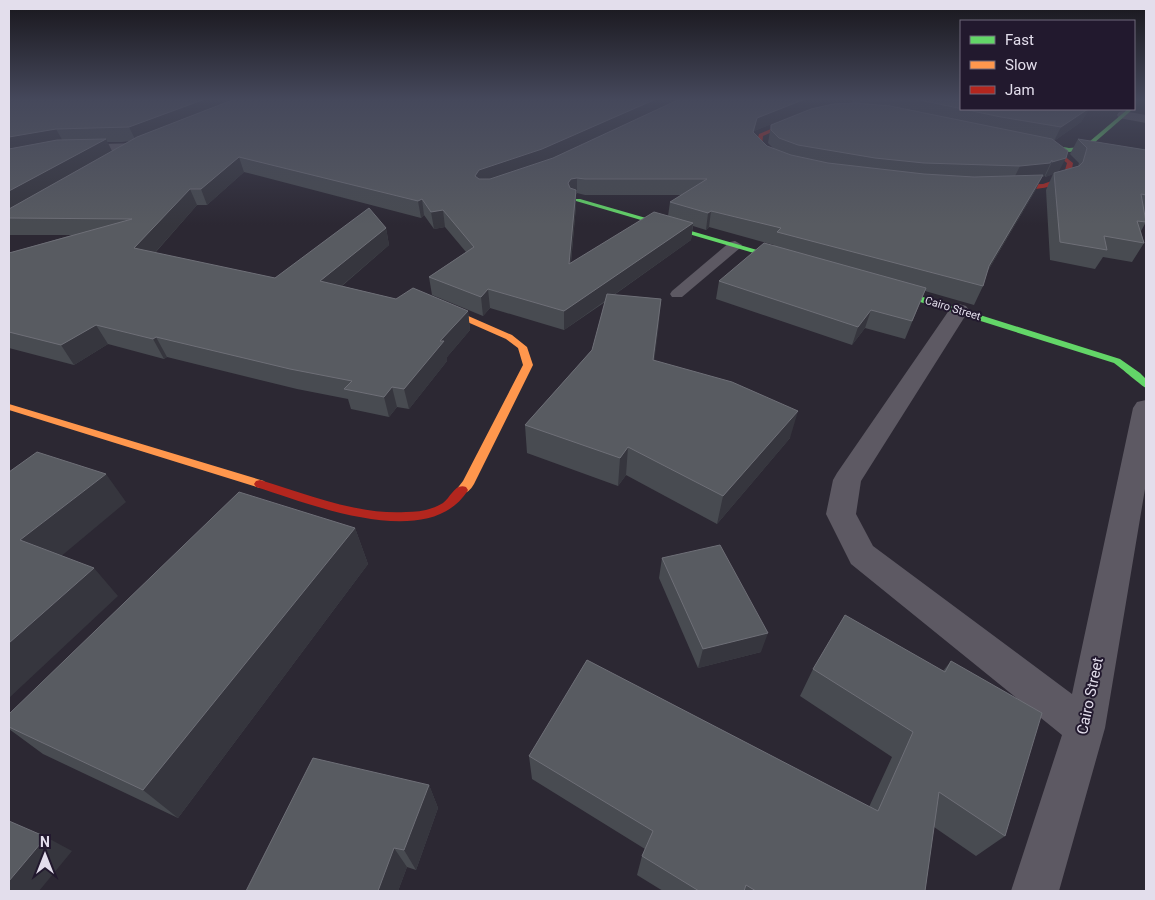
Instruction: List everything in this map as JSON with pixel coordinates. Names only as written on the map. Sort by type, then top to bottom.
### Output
[{"type":"street","points":[[115,160],[153,141]]},
{"type":"street","points":[[760,141],[759,145],[770,156],[798,165]]},
{"type":"street","points":[[1018,141],[1051,148],[1084,149],[1093,141]]},
{"type":"street","points":[[9,159],[64,149],[138,147]]},
{"type":"street","points":[[987,186],[1037,184],[1057,181],[1065,177],[1069,171],[1070,163],[1051,148]]},
{"type":"street","points":[[578,200],[800,264]]},
{"type":"street","name":"Cairo Street","points":[[875,285],[1117,361],[1137,375],[1146,385]]},
{"type":"street","points":[[9,407],[353,511],[383,517],[421,516],[446,507],[468,484],[528,364],[522,347],[509,337],[423,299]]},
{"type":"street","points":[[959,310],[846,480],[841,514],[862,555],[1085,728]]},
{"type":"street","name":"Cairo Street","points":[[1035,891],[1085,728],[1146,408]]},
{"type":"lane","points":[[1084,149],[1102,152]]},
{"type":"lane","points":[[677,294],[735,245]]},
{"type":"building","points":[[52,141],[102,141],[9,191],[9,149]]},
{"type":"building","points":[[130,141],[560,141],[479,170],[475,176],[479,179],[490,179],[553,158],[590,141],[762,141],[767,146],[791,155],[828,163],[924,174],[974,177],[1043,175],[989,266],[983,286],[777,232],[781,228],[711,211],[708,213],[670,202],[707,179],[577,178],[571,179],[568,183],[570,188],[576,190],[569,264],[654,212],[693,223],[564,311],[488,289],[481,297],[429,277],[474,247],[443,210],[431,212],[422,199],[418,201],[239,157],[201,189],[190,189],[134,248],[275,278],[369,208],[386,228],[320,281],[396,299],[413,288],[468,311],[440,341],[444,341],[404,389],[392,387],[384,397],[344,389],[352,381],[290,369],[156,337],[153,339],[96,325],[61,345],[9,332],[9,253],[132,219],[9,218],[9,209]]},
{"type":"building","points":[[787,141],[1055,141],[1068,151],[1066,158],[1052,162],[1052,160],[1050,163],[1020,166],[924,163],[875,158],[798,145]]},
{"type":"building","points":[[1080,141],[1146,150],[1146,195],[1141,194],[1146,222],[1137,221],[1144,243],[1104,236],[1107,250],[1060,242],[1054,173],[1079,166],[1083,162],[1087,148]]},
{"type":"building","points":[[764,243],[926,288],[912,321],[871,310],[858,327],[719,281]]},
{"type":"building","points":[[607,294],[661,299],[653,360],[732,382],[798,411],[723,496],[628,447],[620,458],[525,425],[592,350]]},
{"type":"building","points":[[37,452],[106,474],[20,540],[94,568],[9,643],[9,472]]},
{"type":"building","points":[[239,492],[355,528],[143,790],[9,727],[9,714]]},
{"type":"building","points":[[720,545],[768,633],[703,649],[662,558]]},
{"type":"building","points":[[845,615],[945,672],[951,661],[1042,713],[1005,836],[939,792],[925,891],[756,891],[746,885],[744,891],[699,891],[642,856],[653,831],[529,756],[587,660],[878,811],[913,732],[813,669]]},
{"type":"building","points":[[313,758],[429,785],[404,850],[394,848],[378,891],[246,891]]},
{"type":"building","points":[[9,821],[46,837],[9,881]]},
{"type":"traffic: fast","points":[[1030,143],[1069,150],[1084,149],[1093,141]]},
{"type":"traffic: fast","points":[[578,200],[791,261]]},
{"type":"traffic: fast","points":[[885,288],[1117,361],[1137,375],[1146,385]]},
{"type":"traffic: slow","points":[[434,304],[509,337],[522,347],[528,365],[468,484],[462,490]]},
{"type":"traffic: slow","points":[[9,407],[260,484]]},
{"type":"traffic: jam","points":[[760,141],[759,145],[770,156],[784,161]]},
{"type":"traffic: jam","points":[[1000,187],[1043,186],[1065,178],[1069,173],[1070,163],[1051,148]]},
{"type":"traffic: jam","points":[[260,484],[327,505],[380,516],[405,517],[427,515],[446,507],[462,490]]}]
